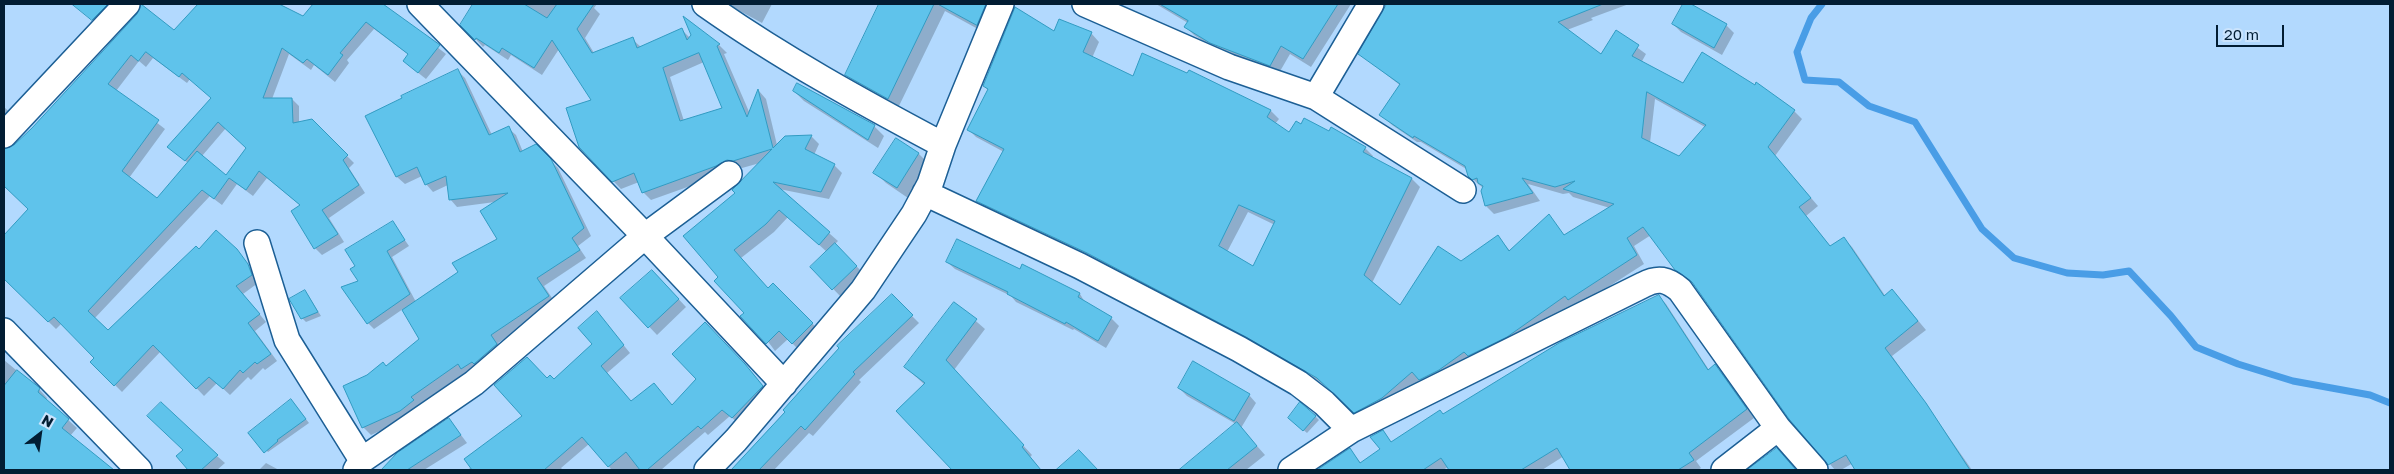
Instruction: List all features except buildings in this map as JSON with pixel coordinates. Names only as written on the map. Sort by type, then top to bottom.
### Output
[{"type":"street","points":[[4,135],[128,4]]},
{"type":"street","points":[[420,4],[645,236],[784,384]]},
{"type":"street","points":[[705,4],[732,23],[878,110],[943,144]]},
{"type":"street","points":[[707,470],[736,440],[863,290],[914,214],[925,193],[943,144],[1001,4]]},
{"type":"street","points":[[1085,4],[1229,67],[1316,97],[1463,190]]},
{"type":"street","points":[[1316,97],[1371,4]]},
{"type":"street","points":[[257,243],[287,340],[359,465],[474,382],[645,236],[729,174]]},
{"type":"street","points":[[925,193],[1080,266],[1239,349],[1298,383],[1324,403],[1351,430]]},
{"type":"street","points":[[1292,470],[1351,430],[1643,285],[1659,279],[1666,280],[1680,290],[1778,428],[1815,470]]},
{"type":"street","points":[[4,331],[139,470]]},
{"type":"street","points":[[1724,470],[1778,428]]},
{"type":"waterway","points":[[1822,4],[1811,18],[1797,52],[1805,80],[1839,82],[1869,106],[1915,122],[1982,229],[2014,258],[2067,273],[2103,275],[2129,271],[2171,316],[2196,347],[2238,364],[2293,381],[2370,395],[2390,403]]}]
